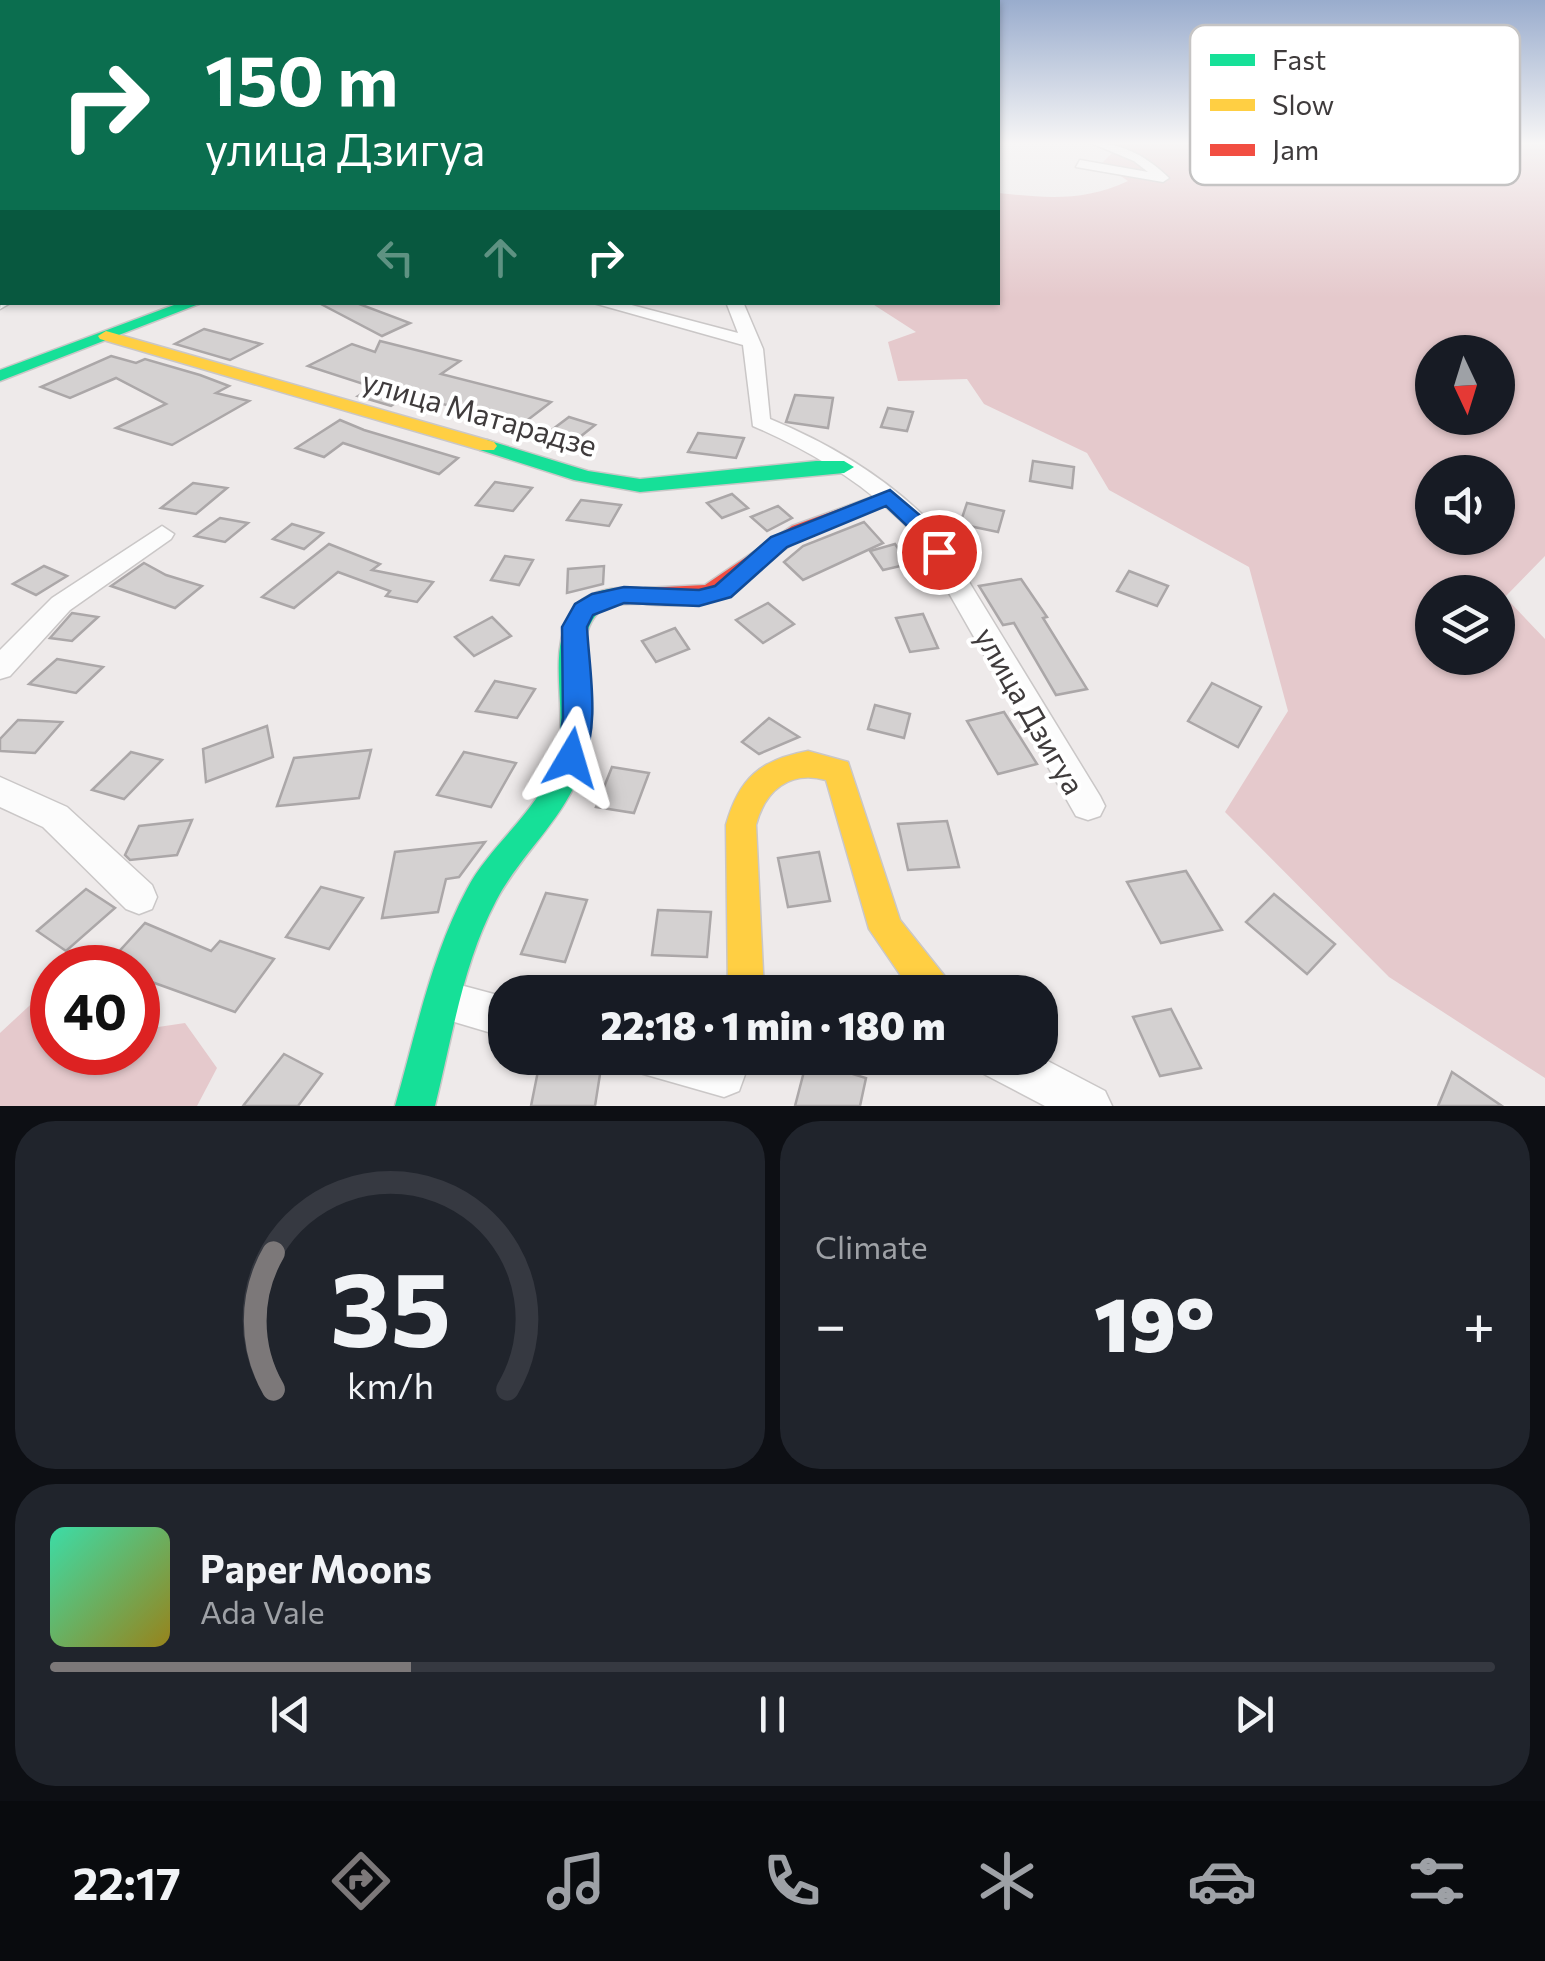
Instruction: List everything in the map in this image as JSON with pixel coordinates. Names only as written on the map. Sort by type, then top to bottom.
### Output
[{"type":"street","points":[[0,376],[183,305]]},
{"type":"street","points":[[610,305],[752,342]]},
{"type":"street","name":"улица Дзигуа","points":[[735,305],[752,342],[760,422],[810,444],[890,497],[927,533],[1088,806]]},
{"type":"street","name":"улица Матарадзе","points":[[106,336],[614,483],[662,485],[801,462],[844,467]]},
{"type":"street","points":[[415,1106],[478,900],[559,788],[571,758],[577,718],[575,627],[584,610],[600,600],[624,595],[699,598],[723,592],[779,542],[890,497]]},
{"type":"street","points":[[0,668],[62,604],[162,534]]},
{"type":"street","points":[[748,975],[742,816],[760,784],[784,764],[816,759],[838,771],[886,929],[921,975]]},
{"type":"street","points":[[0,791],[55,817],[139,897]]},
{"type":"street","points":[[445,1001],[488,1012]]},
{"type":"street","points":[[1030,1075],[1090,1106]]},
{"type":"shaded area","points":[[1000,195],[1545,195],[1545,556],[1515,587],[1515,575],[1415,575],[1415,675],[1515,675],[1515,608],[1545,639],[1545,1078],[1389,977],[1225,812],[1288,711],[1249,567],[1109,490],[1087,453],[984,404],[967,379],[898,381],[888,342],[916,332],[874,305],[1000,305]]},
{"type":"shaded area","points":[[30,1005],[30,1075],[160,1075],[160,1027],[185,1023],[217,1068],[197,1106],[0,1106],[0,1033]]},
{"type":"building","points":[[323,305],[362,305],[410,323],[382,336]]},
{"type":"building","points":[[204,329],[261,344],[230,360],[175,344]]},
{"type":"building","points":[[380,341],[460,361],[441,374],[551,402],[525,422],[406,396],[391,406],[358,396],[373,387],[308,366],[352,344],[375,352]]},
{"type":"building","points":[[111,356],[136,363],[145,359],[200,375],[229,386],[216,393],[249,401],[172,445],[116,428],[166,404],[116,378],[70,398],[41,387]]},
{"type":"building","points":[[795,395],[833,398],[828,428],[786,422]]},
{"type":"building","points":[[888,408],[913,412],[907,431],[881,427]]},
{"type":"building","points":[[569,417],[595,425],[576,440],[549,432]]},
{"type":"building","points":[[340,420],[458,458],[439,474],[343,443],[324,457],[296,448]]},
{"type":"building","points":[[698,433],[744,438],[736,458],[688,452]]},
{"type":"building","points":[[1033,461],[1074,467],[1072,488],[1030,481]]},
{"type":"building","points":[[495,482],[532,488],[513,511],[476,505]]},
{"type":"building","points":[[193,483],[227,488],[196,514],[161,508]]},
{"type":"building","points":[[732,494],[748,508],[722,518],[707,503]]},
{"type":"building","points":[[581,500],[621,505],[609,526],[567,520]]},
{"type":"building","points":[[967,503],[1004,511],[998,532],[960,524]]},
{"type":"building","points":[[778,506],[792,518],[767,531],[751,517]]},
{"type":"building","points":[[220,518],[248,523],[225,542],[195,536]]},
{"type":"building","points":[[864,522],[883,543],[803,580],[784,562],[803,546]]},
{"type":"building","points":[[292,524],[323,533],[304,549],[273,539]]},
{"type":"building","points":[[329,544],[380,564],[372,570],[433,582],[417,602],[386,596],[390,591],[338,572],[294,608],[262,597]]},
{"type":"building","points":[[895,544],[909,564],[883,570],[870,551]]},
{"type":"building","points":[[505,556],[533,560],[519,585],[491,580]]},
{"type":"building","points":[[144,563],[166,575],[202,586],[175,608],[111,586]]},
{"type":"building","points":[[44,566],[67,576],[36,595],[13,584]]},
{"type":"building","points":[[604,566],[603,584],[567,593],[568,569]]},
{"type":"building","points":[[1129,571],[1168,586],[1157,606],[1117,591]]},
{"type":"building","points":[[1021,579],[1087,689],[1056,695],[1014,623],[1003,625],[979,586]]},
{"type":"building","points":[[768,603],[794,624],[763,643],[736,620]]},
{"type":"building","points":[[72,613],[98,617],[72,641],[50,638]]},
{"type":"building","points":[[923,614],[938,648],[910,652],[896,618]]},
{"type":"building","points":[[492,617],[511,636],[474,656],[455,637]]},
{"type":"building","points":[[675,628],[689,649],[656,662],[642,641]]},
{"type":"building","points":[[57,659],[103,667],[76,693],[29,684]]},
{"type":"building","points":[[495,681],[535,689],[517,718],[476,711]]},
{"type":"building","points":[[1212,683],[1261,707],[1238,747],[1188,721]]},
{"type":"building","points":[[875,705],[910,714],[904,738],[868,729]]},
{"type":"building","points":[[1004,712],[1037,764],[998,774],[967,721]]},
{"type":"building","points":[[769,718],[799,737],[759,754],[742,742]]},
{"type":"building","points":[[18,720],[62,722],[35,753],[0,751],[0,739]]},
{"type":"building","points":[[267,726],[273,757],[206,782],[203,749]]},
{"type":"building","points":[[371,750],[359,798],[277,806],[294,758]]},
{"type":"building","points":[[131,752],[162,760],[124,799],[92,790]]},
{"type":"building","points":[[464,752],[516,763],[491,807],[437,795]]},
{"type":"building","points":[[612,767],[649,773],[634,813],[596,807]]},
{"type":"building","points":[[192,820],[177,855],[130,860],[125,855],[139,826]]},
{"type":"building","points":[[947,821],[959,867],[908,870],[898,824]]},
{"type":"building","points":[[485,842],[459,877],[446,879],[438,912],[382,918],[395,852]]},
{"type":"building","points":[[819,852],[830,901],[788,907],[778,858]]},
{"type":"building","points":[[1186,871],[1222,930],[1161,943],[1127,882]]},
{"type":"building","points":[[321,887],[363,898],[329,949],[286,937]]},
{"type":"building","points":[[86,889],[115,908],[73,945],[57,945],[37,931]]},
{"type":"building","points":[[546,893],[587,900],[565,962],[521,954]]},
{"type":"building","points":[[1274,894],[1335,944],[1307,974],[1246,922]]},
{"type":"building","points":[[658,910],[711,912],[707,957],[652,955]]},
{"type":"building","points":[[145,923],[211,951],[220,941],[274,959],[235,1012],[160,985],[160,945],[125,945]]},
{"type":"building","points":[[1171,1009],[1201,1068],[1160,1076],[1133,1017]]},
{"type":"building","points":[[284,1054],[322,1074],[298,1106],[243,1106]]},
{"type":"building","points":[[1452,1072],[1502,1106],[1438,1106]]},
{"type":"building","points":[[537,1075],[600,1075],[595,1106],[531,1106]]},
{"type":"building","points":[[803,1075],[866,1078],[860,1106],[795,1106]]},
{"type":"traffic: fast","points":[[0,376],[189,305]]},
{"type":"traffic: fast","points":[[487,446],[581,476],[640,486],[844,467]]},
{"type":"traffic: fast","points":[[415,1106],[449,977],[477,903],[564,778],[574,740],[573,647],[583,614],[602,599],[645,596]]},
{"type":"traffic: slow","points":[[106,336],[487,446]]},
{"type":"traffic: slow","points":[[745,975],[741,825],[748,799],[780,768],[808,763],[838,771],[886,929],[921,975]]},
{"type":"traffic: jam","points":[[645,596],[675,598],[713,591],[800,531],[889,497]]},
{"type":"route","points":[[571,758],[577,718],[575,627],[584,610],[600,600],[624,595],[699,598],[723,592],[748,574],[779,542],[890,497],[927,533],[939,552]]}]
